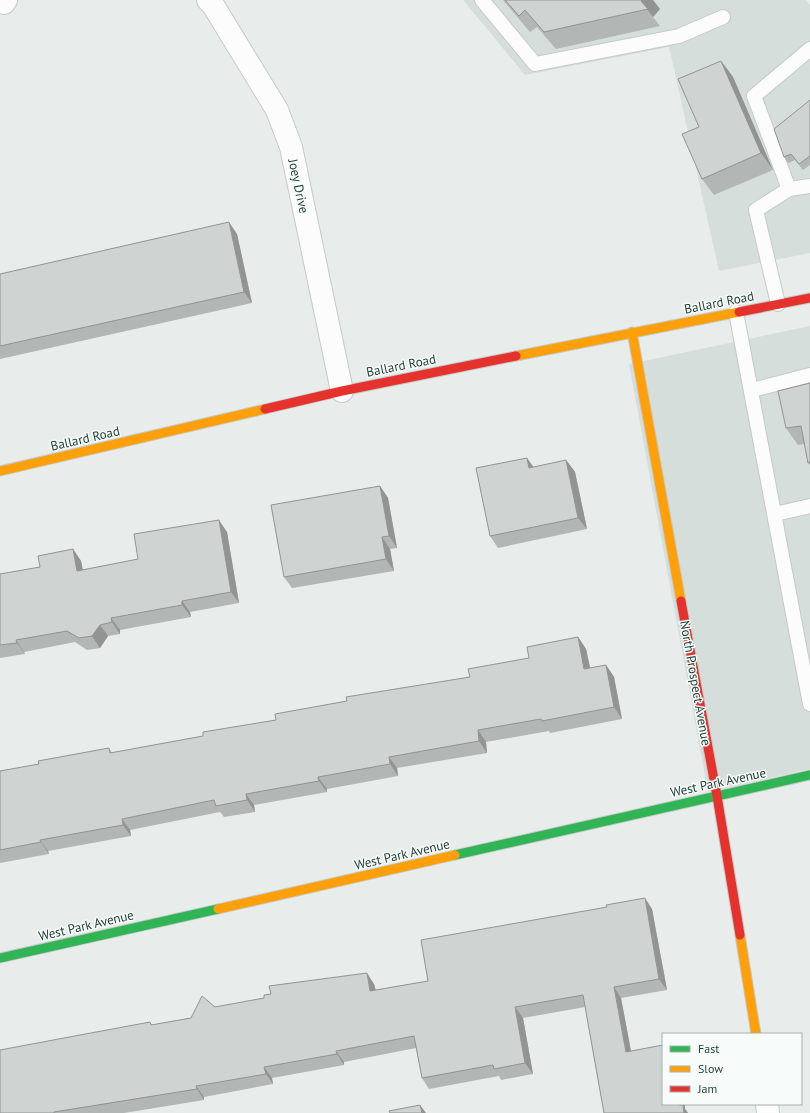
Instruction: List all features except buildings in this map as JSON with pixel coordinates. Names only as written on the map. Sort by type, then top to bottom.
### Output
[{"type":"street","name":"Joey Drive","points":[[208,0],[213,5],[277,110],[291,147],[342,391]]},
{"type":"street","name":"Ballard Road","points":[[0,471],[342,391],[632,332],[810,298]]},
{"type":"street","name":"North Prospect Avenue","points":[[632,332],[717,796],[756,1033]]},
{"type":"street","name":"West Park Avenue","points":[[0,958],[810,775]]},
{"type":"lane","points":[[482,0],[535,64],[679,36],[723,17]]},
{"type":"lane","points":[[789,189],[754,96],[810,49]]},
{"type":"lane","points":[[778,304],[756,210],[789,189],[810,186]]},
{"type":"lane","points":[[736,312],[752,390],[810,704]]},
{"type":"lane","points":[[752,390],[810,375]]},
{"type":"lane","points":[[775,514],[810,506]]},
{"type":"shaded area","points":[[463,0],[806,0],[810,5],[810,253],[719,271],[669,47],[525,75]]},
{"type":"shaded area","points":[[810,326],[810,769],[708,792],[629,364]]},
{"type":"traffic: fast","points":[[455,855],[810,775]]},
{"type":"traffic: fast","points":[[0,958],[218,909]]},
{"type":"traffic: slow","points":[[516,356],[739,312]]},
{"type":"traffic: slow","points":[[632,332],[681,601]]},
{"type":"traffic: slow","points":[[0,471],[265,409]]},
{"type":"traffic: slow","points":[[218,909],[455,855]]},
{"type":"traffic: slow","points":[[740,935],[756,1033]]},
{"type":"traffic: jam","points":[[739,312],[810,298]]},
{"type":"traffic: jam","points":[[265,409],[342,391],[516,356]]},
{"type":"traffic: jam","points":[[681,601],[717,796],[740,935]]}]
